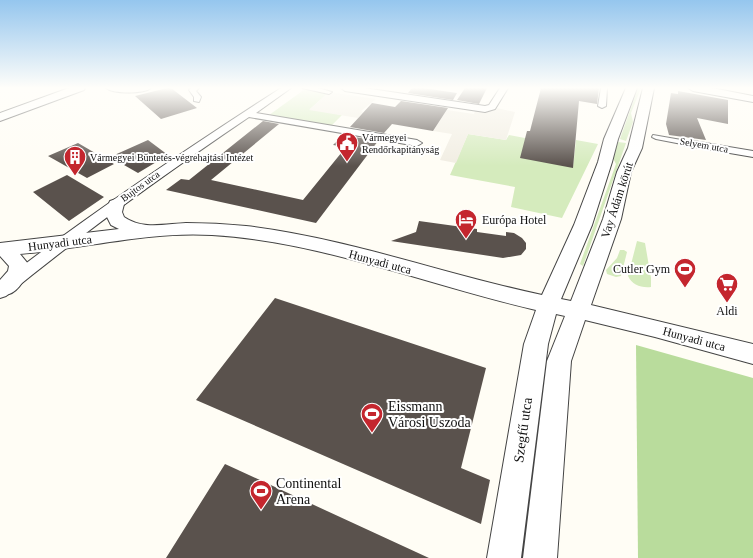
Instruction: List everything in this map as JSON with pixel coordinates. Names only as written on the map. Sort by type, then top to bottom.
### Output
[{"type":"street","points":[[246,114],[417,143]]},
{"type":"street","name":"Bujtos utca","points":[[3,290],[63,242],[164,169],[246,114]]},
{"type":"street","name":"Vay Ádám körút","points":[[548,304],[583,225],[605,162],[611,139],[629,114]]},
{"type":"street","name":"Vay Ádám körút","points":[[579,311],[612,219],[624,172],[635,148],[642,114]]},
{"type":"street","name":"Selyem utca","points":[[656,137],[753,154]]},
{"type":"street","points":[[116,204],[114,214],[119,221],[146,232]]},
{"type":"street","name":"Hunyadi utca","points":[[2,249],[146,232],[212,229],[242,232],[279,238],[338,251],[492,292],[642,325],[753,354]]},
{"type":"street","points":[[2,249],[19,266],[18,273],[3,290]]},
{"type":"street","name":"Szegfű utca","points":[[504,558],[536,344],[548,304]]},
{"type":"street","points":[[540,558],[559,361],[579,311]]},
{"type":"green space","points":[[270,114],[342,115],[328,129],[265,118]]},
{"type":"green space","points":[[629,114],[631,114],[633,122],[626,141],[620,139]]},
{"type":"green space","points":[[468,134],[506,140],[509,135],[525,138],[573,167],[576,140],[598,144],[562,218],[511,207],[515,187],[450,175]]},
{"type":"green space","points":[[618,142],[626,143],[583,266],[580,264],[616,164],[613,158]]},
{"type":"green space","points":[[637,241],[645,243],[651,278],[651,287],[637,285],[632,282],[628,276]]},
{"type":"green space","points":[[620,250],[627,252],[621,276],[616,277],[607,274],[606,270],[617,258]]},
{"type":"green space","points":[[636,345],[753,378],[753,558],[638,558]]},
{"type":"shaded area","points":[[334,114],[361,114],[358,118]]},
{"type":"shaded area","points":[[444,114],[514,114],[506,140],[468,134],[456,163],[440,160],[452,134],[433,131]]},
{"type":"building","points":[[155,114],[177,114],[161,119]]},
{"type":"building","points":[[362,114],[444,114],[433,131],[392,124],[384,133],[350,127]]},
{"type":"building","points":[[534,114],[578,114],[573,168],[520,158],[527,131],[530,131]]},
{"type":"building","points":[[668,114],[728,114],[728,124],[697,118],[706,140],[669,135],[666,124]]},
{"type":"building","name":"Vármegyei Rendőrkapitányság","points":[[263,121],[279,124],[211,180],[303,200],[346,147],[333,145],[343,135],[378,141],[316,223],[166,190],[181,179],[189,180]]},
{"type":"building","points":[[148,140],[168,155],[138,173],[110,157]]},
{"type":"building","points":[[78,143],[114,164],[87,178],[48,156]]},
{"type":"building","points":[[67,175],[104,197],[69,221],[33,192]]},
{"type":"building","name":"Európa Hotel","points":[[419,221],[477,229],[477,232],[506,236],[506,232],[514,233],[522,238],[526,243],[526,249],[521,255],[503,258],[391,241],[416,232]]},
{"type":"building","name":"Eissmann Városi Uszoda","points":[[275,298],[486,368],[461,468],[490,480],[481,524],[196,400]]},
{"type":"building","name":"Continental Arena","points":[[225,464],[429,558],[166,558]]},
{"type":"place","name":"Vármegyei Rendőrkapitányság","points":[[347,162]]},
{"type":"place","name":"Vármegyei Büntetés-végrehajtási Intézet","points":[[75,176]]},
{"type":"place","name":"Európa Hotel","points":[[466,240]]},
{"type":"place","name":"Cutler Gym","points":[[685,288]]},
{"type":"place","name":"Aldi","points":[[727,304]]},
{"type":"place","name":"Eissmann Városi Uszoda","points":[[372,434]]},
{"type":"place","name":"Continental Arena","points":[[261,510]]}]
